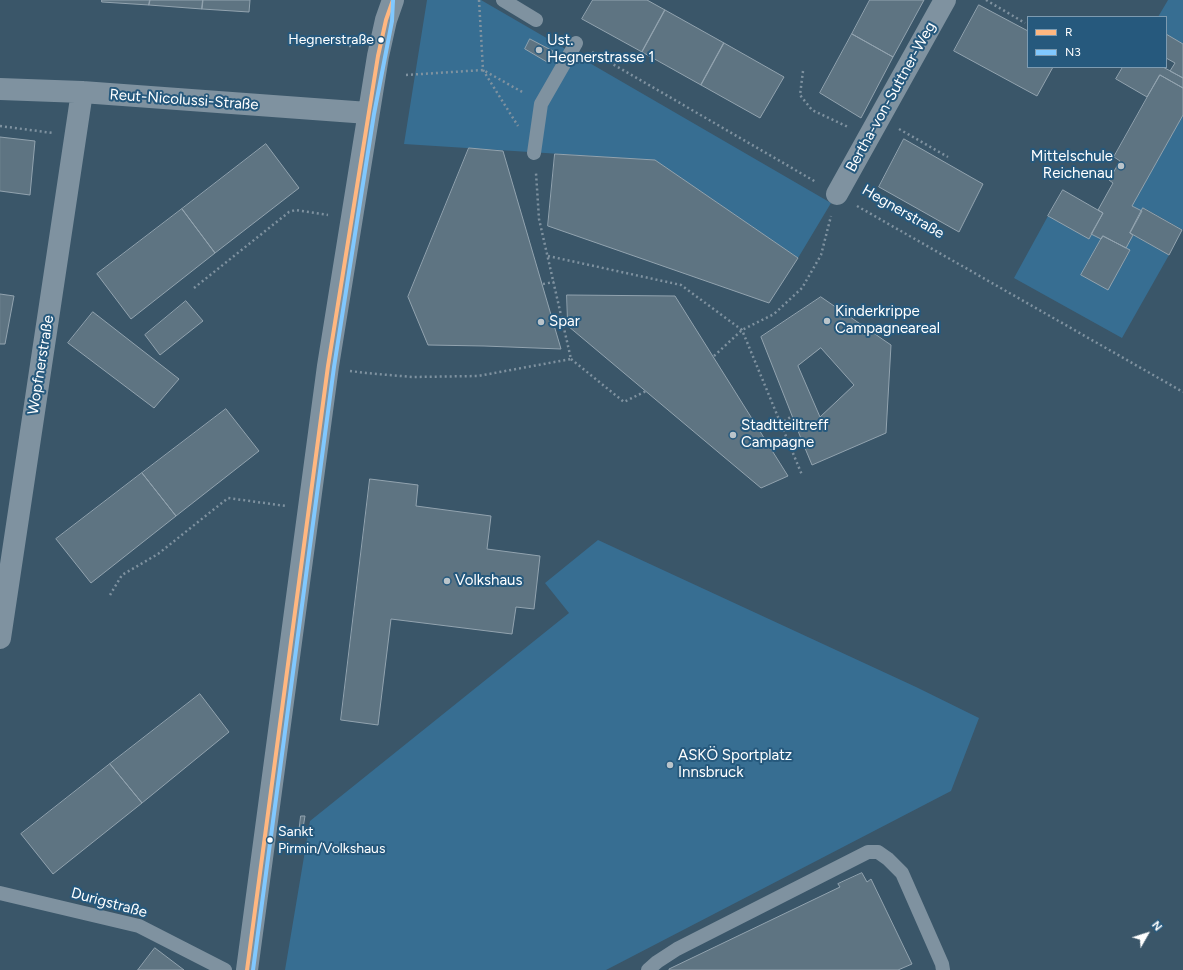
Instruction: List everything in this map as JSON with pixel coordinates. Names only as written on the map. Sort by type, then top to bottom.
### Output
[{"type":"street","name":"Bertha-von-Suttner-Weg","points":[[837,194],[945,0]]},
{"type":"street","points":[[247,970],[328,366],[368,113],[389,7]]},
{"type":"street","name":"Reut-Nicolussi-Straße","points":[[0,89],[82,92],[368,113]]},
{"type":"street","name":"Wopfnerstraße","points":[[0,638],[82,92]]},
{"type":"lane","points":[[503,0],[536,20]]},
{"type":"lane","points":[[534,152],[541,104],[576,43]]},
{"type":"lane","points":[[648,970],[657,962],[677,949],[868,852],[878,852],[888,859],[902,873],[942,964],[943,970]]},
{"type":"lane","name":"Durigstraße","points":[[0,893],[139,926],[225,970]]},
{"type":"path","points":[[479,0],[482,70],[534,152],[539,219],[571,359],[624,402],[646,391]]},
{"type":"path","points":[[986,0],[1025,23]]},
{"type":"path","name":"Hegnerstraße","points":[[576,43],[1183,392]]},
{"type":"path","points":[[406,75],[482,70],[524,93]]},
{"type":"path","points":[[803,71],[800,95],[812,110],[868,138]]},
{"type":"path","points":[[879,117],[948,157]]},
{"type":"path","points":[[0,126],[56,134]]},
{"type":"path","points":[[714,356],[742,330],[774,314],[802,288],[821,255],[837,194]]},
{"type":"path","points":[[194,288],[289,212],[296,210],[317,213]]},
{"type":"path","points":[[548,256],[681,285],[742,330],[802,475]]},
{"type":"path","points":[[543,284],[554,282]]},
{"type":"path","points":[[328,366],[363,373],[412,377],[478,376],[571,359]]},
{"type":"path","points":[[780,424],[792,416]]},
{"type":"path","points":[[110,595],[122,575],[158,554],[228,498],[276,505]]},
{"type":"shaded area","points":[[427,0],[481,0],[831,203],[798,258],[655,160],[404,144]]},
{"type":"shaded area","points":[[1168,0],[1183,0],[1183,44],[1167,35],[1167,16],[1159,16]]},
{"type":"shaded area","points":[[1183,115],[1183,230],[1144,208],[1142,211],[1132,206]]},
{"type":"shaded area","points":[[1048,216],[1089,239],[1091,234],[1101,239],[1081,275],[1108,289],[1130,251],[1126,248],[1133,235],[1169,255],[1122,338],[1014,278]]},
{"type":"shaded area","name":"ASKÖ Sportplatz Innsbruck","points":[[598,540],[916,687],[979,718],[951,791],[606,970],[285,970],[310,821],[569,613],[545,583]]},
{"type":"building","points":[[102,0],[150,0],[149,5],[102,2]]},
{"type":"building","points":[[150,0],[203,0],[202,9],[149,5]]},
{"type":"building","points":[[203,0],[250,0],[249,12],[202,9]]},
{"type":"building","points":[[593,0],[647,0],[665,10],[642,52],[582,19]]},
{"type":"building","points":[[870,0],[924,0],[893,57],[852,34]]},
{"type":"building","points":[[979,5],[1027,30],[1027,68],[1052,68],[1037,96],[954,51]]},
{"type":"building","points":[[665,10],[724,43],[701,85],[642,52]]},
{"type":"building","points":[[852,34],[893,57],[861,118],[820,93]]},
{"type":"building","points":[[1167,35],[1183,44],[1183,78],[1170,71],[1175,63],[1167,59]]},
{"type":"building","name":"Ust. Hegnerstrasse 1","points":[[530,39],[553,51],[547,62],[525,49]]},
{"type":"building","points":[[724,43],[784,77],[760,118],[701,85]]},
{"type":"building","points":[[1122,68],[1165,68],[1183,78],[1183,88],[1160,75],[1147,97],[1116,79]]},
{"type":"building","points":[[1160,75],[1183,88],[1183,115],[1132,206],[1142,211],[1130,233],[1133,235],[1126,248],[1103,236],[1101,239],[1091,234],[1103,213],[1098,210],[1113,183],[1109,180],[1120,161],[1114,157]]},
{"type":"building","points":[[0,137],[35,141],[30,195],[0,191]]},
{"type":"building","points":[[904,139],[983,184],[959,232],[879,187]]},
{"type":"building","points":[[266,144],[299,188],[215,253],[182,209]]},
{"type":"building","points":[[469,148],[503,151],[561,349],[428,345],[408,297]]},
{"type":"building","points":[[555,154],[655,160],[798,258],[769,303],[548,226]]},
{"type":"building","points":[[1063,190],[1103,213],[1089,239],[1048,216]]},
{"type":"building","points":[[1143,208],[1182,230],[1169,255],[1130,233]]},
{"type":"building","points":[[182,209],[215,253],[131,319],[97,274]]},
{"type":"building","points":[[1103,236],[1130,250],[1108,290],[1081,275]]},
{"type":"building","points":[[0,294],[14,296],[5,344],[0,344]]},
{"type":"building","points":[[567,295],[675,296],[788,476],[761,488],[568,326]]},
{"type":"building","points":[[821,297],[891,345],[886,433],[812,465],[761,337]],"holes":[[[821,348],[854,385],[820,417],[798,366]]]},
{"type":"building","points":[[186,301],[203,321],[160,355],[145,335]]},
{"type":"building","points":[[93,312],[179,379],[154,408],[68,343]]},
{"type":"building","points":[[226,409],[259,451],[176,516],[142,473]]},
{"type":"building","points":[[142,473],[176,516],[91,583],[56,539]]},
{"type":"building","name":"Volkshaus","points":[[370,479],[418,485],[416,506],[491,516],[487,549],[540,556],[534,609],[516,607],[512,634],[391,619],[378,725],[341,720]]},
{"type":"building","points":[[200,694],[229,732],[142,803],[110,764]]},
{"type":"building","points":[[110,764],[142,803],[53,874],[21,834]]},
{"type":"building","points":[[301,816],[305,816],[302,834],[299,833]]},
{"type":"building","points":[[862,873],[867,882],[871,879],[912,964],[898,970],[669,970],[840,887],[838,884]]},
{"type":"building","points":[[155,948],[184,970],[138,970]]},
{"type":"transit line","name":"R","points":[[247,970],[328,366],[378,56],[386,20],[393,0]]},
{"type":"transit line","name":"N3","points":[[253,970],[334,367],[374,114],[392,21],[393,0]]},
{"type":"place","name":"Hegnerstraße","points":[[381,40]]},
{"type":"place","name":"Ust. Hegnerstrasse 1","points":[[539,50]]},
{"type":"place","name":"Mittelschule Reichenau","points":[[1121,166]]},
{"type":"place","name":"Kinderkrippe Campagneareal","points":[[827,321]]},
{"type":"place","name":"Spar","points":[[541,322]]},
{"type":"place","name":"Stadtteiltreff Campagne","points":[[733,435]]},
{"type":"place","name":"Volkshaus","points":[[447,581]]},
{"type":"place","name":"ASKÖ Sportplatz Innsbruck","points":[[670,765]]},
{"type":"place","name":"Sankt Pirmin/Volkshaus","points":[[270,840]]}]
